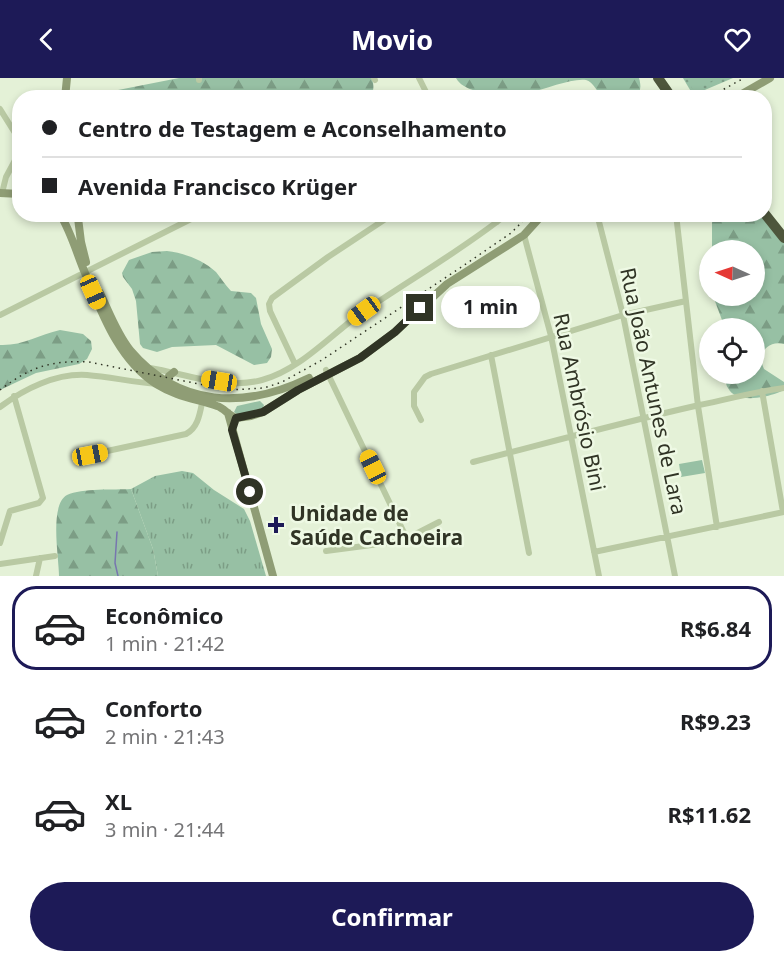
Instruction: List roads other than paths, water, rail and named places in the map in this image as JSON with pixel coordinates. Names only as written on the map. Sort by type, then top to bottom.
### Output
[{"type":"highway","points":[[772,222],[784,237]]},
{"type":"main road","points":[[749,90],[770,78]]},
{"type":"main road","points":[[64,222],[117,342],[124,353],[148,372],[221,407],[236,418],[251,416],[267,409],[357,353],[368,351],[395,332],[447,284],[524,235],[536,222]]},
{"type":"main road","points":[[79,222],[87,273]]},
{"type":"main road","points":[[148,372],[157,384],[203,399],[233,400],[263,395],[327,372]]},
{"type":"main road","points":[[168,382],[170,372]]},
{"type":"main road","points":[[263,395],[268,400],[267,409]]},
{"type":"main road","points":[[233,400],[228,405],[232,430],[273,576]]},
{"type":"main road","points":[[232,430],[236,418]]},
{"type":"street","points":[[0,109],[12,128]]},
{"type":"street","points":[[1,195],[12,166]]},
{"type":"street","points":[[0,315],[186,222]]},
{"type":"street","points":[[295,364],[270,311],[269,304],[272,298],[381,222]]},
{"type":"street","points":[[134,382],[148,372],[170,372],[233,383],[264,380],[295,364],[364,311],[497,222]]},
{"type":"street","name":"Rua João Antunes de Lara","points":[[599,222],[623,315],[675,576]]},
{"type":"street","points":[[677,222],[698,406],[717,526]]},
{"type":"street","name":"Rua Ambrósio Bini","points":[[524,235],[551,336],[600,576]]},
{"type":"street","points":[[421,420],[414,406],[414,393],[425,377],[431,374],[623,315],[686,301]]},
{"type":"street","points":[[491,355],[529,553]]},
{"type":"street","points":[[327,372],[407,539]]},
{"type":"street","points":[[0,406],[14,396],[47,381],[63,377],[85,375],[157,384]]},
{"type":"street","points":[[473,462],[644,417],[784,388]]},
{"type":"street","points":[[594,552],[783,512],[762,391]]},
{"type":"street","points":[[0,543],[10,512],[39,503],[43,498],[14,396]]},
{"type":"street","points":[[84,456],[186,434],[193,430],[197,423],[203,399]]},
{"type":"street","points":[[326,551],[407,539],[439,522]]},
{"type":"street","points":[[0,564],[56,555]]},
{"type":"street","points":[[36,576],[40,558]]},
{"type":"waterway","points":[[117,532],[115,563],[118,576]]},
{"type":"railway","points":[[722,90],[744,78]]},
{"type":"railway","points":[[0,390],[31,371],[63,362],[89,362],[229,390],[264,388],[282,382],[322,360],[511,233],[522,222]]},
{"type":"place","name":"Unidade de Saúde Cachoeira","points":[[276,525]]}]
